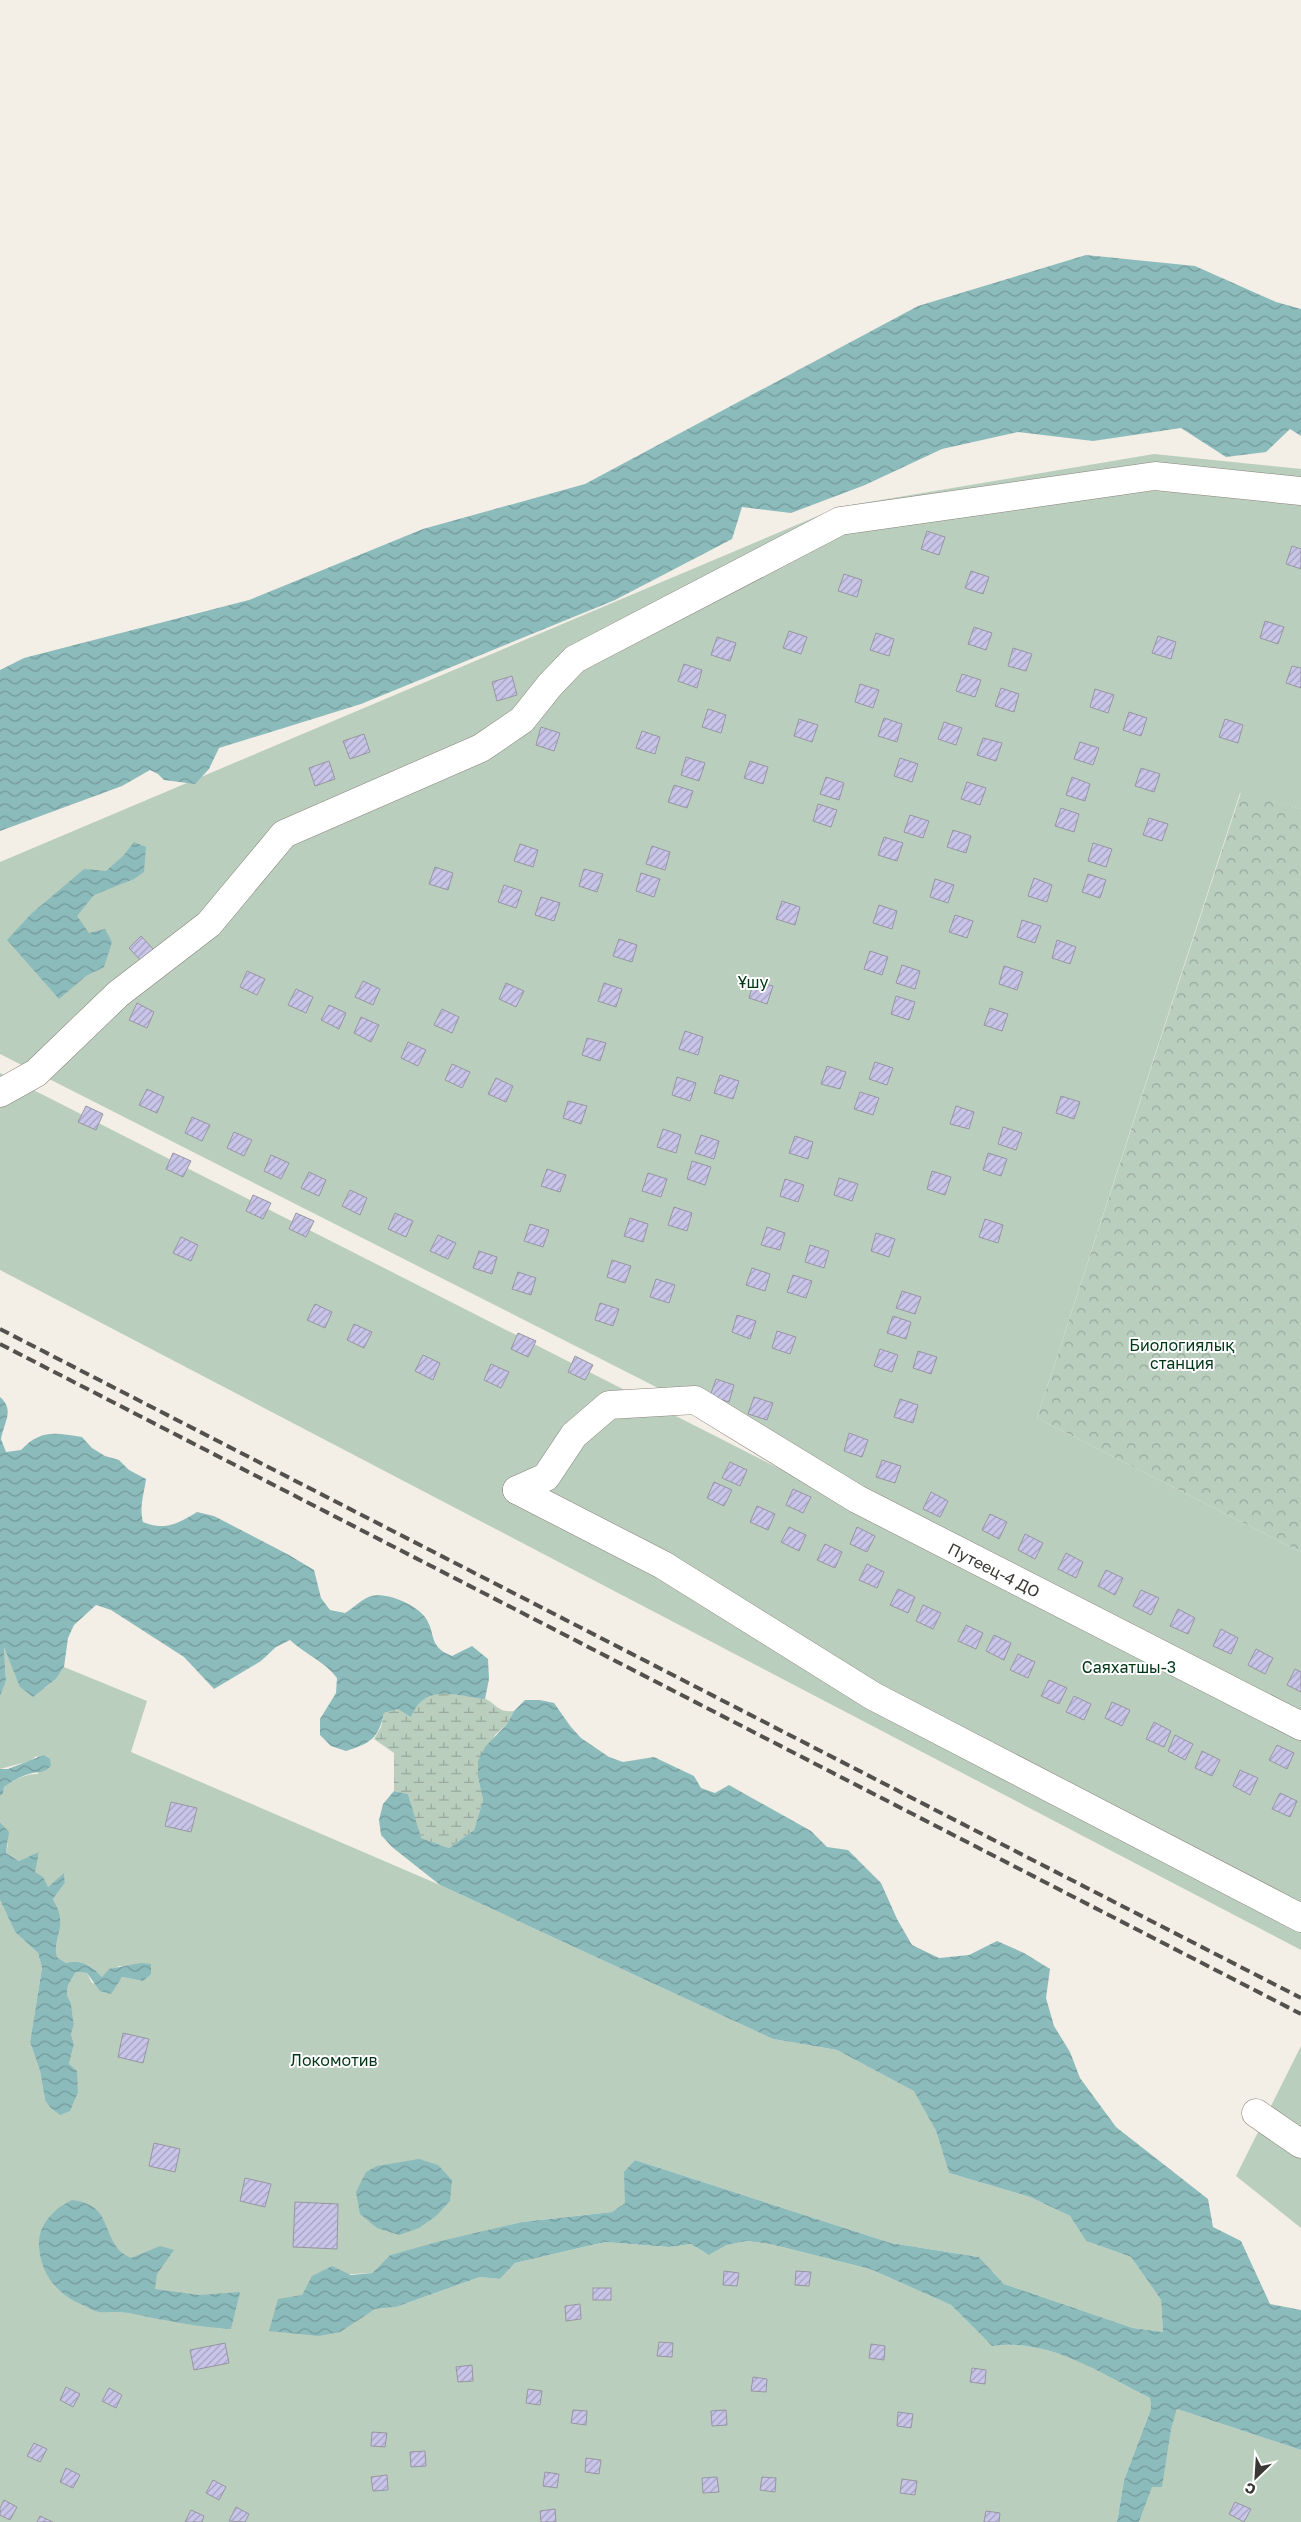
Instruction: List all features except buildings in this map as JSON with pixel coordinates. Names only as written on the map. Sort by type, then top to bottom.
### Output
[{"type":"street","points":[[0,1093],[36,1073],[118,994],[209,924],[284,834],[481,748],[522,720],[550,685],[575,659],[840,521],[1155,476],[1301,492]]},
{"type":"street","name":"Путеец-4 ДО","points":[[1301,1726],[857,1499],[695,1400],[609,1405],[574,1435],[546,1477],[517,1490],[663,1565],[873,1696],[1301,1918]]},
{"type":"street","points":[[1256,2113],[1301,2144]]},
{"type":"green space","name":"Ұшу","points":[[1154,454],[1301,469],[1301,809],[1240,793],[1037,1418],[1301,1552],[1301,1950],[0,1270],[0,1073],[985,1573],[991,1557],[0,1054],[0,862],[839,507]]},
{"type":"green space","name":"Биологиялық станция","points":[[1241,792],[1301,809],[1301,1552],[1037,1418]]},
{"type":"green space","name":"Локомотив","points":[[4,1645],[45,1688],[56,1679],[64,1667],[147,1701],[131,1752],[440,1885],[773,2039],[837,2050],[915,2091],[936,2131],[949,2173],[1030,2197],[1070,2216],[1086,2241],[1131,2257],[1161,2300],[1163,2332],[1133,2328],[1004,2284],[979,2257],[891,2243],[635,2160],[625,2172],[625,2203],[612,2212],[522,2222],[390,2255],[372,2273],[313,2276],[302,2295],[357,2319],[375,2309],[396,2307],[480,2277],[500,2279],[515,2263],[605,2242],[669,2247],[691,2244],[709,2255],[727,2245],[747,2241],[770,2244],[870,2269],[951,2305],[992,2346],[1014,2345],[1054,2352],[1093,2368],[1150,2398],[1151,2409],[1124,2480],[1117,2522],[0,2522],[0,1900],[15,1932],[38,1953],[42,1968],[30,2042],[40,2071],[45,2100],[78,2092],[77,2082],[69,2064],[74,2044],[71,2034],[74,2025],[71,2005],[67,1995],[68,1985],[76,1972],[87,1973],[92,1983],[115,1985],[122,1977],[143,1981],[140,1963],[130,1966],[119,1966],[102,1977],[86,1964],[77,1962],[66,1963],[57,1957],[59,1921],[53,1899],[65,1883],[64,1874],[48,1887],[34,1872],[39,1853],[19,1861],[6,1853],[8,1837],[6,1829],[0,1822],[0,1796],[3,1794],[4,1787],[12,1782],[25,1776],[38,1774],[37,1756],[30,1761],[0,1769],[0,1695],[6,1681]]},
{"type":"green space","points":[[442,1693],[486,1699],[501,1710],[514,1711],[507,1724],[495,1735],[478,1777],[483,1800],[474,1830],[449,1848],[420,1838],[408,1794],[394,1791],[394,1753],[374,1739],[381,1727],[384,1713],[417,1703],[429,1695]]},
{"type":"green space","points":[[1301,2046],[1301,2228],[1236,2176]]},
{"type":"green space","points":[[1177,2409],[1301,2450],[1301,2522],[1139,2522]]},
{"type":"water","points":[[1086,255],[1195,266],[1276,302],[1301,309],[1301,436],[1290,429],[1266,452],[1226,457],[1181,428],[1093,441],[1018,432],[942,449],[865,485],[791,513],[742,507],[732,539],[615,600],[361,704],[219,748],[209,769],[195,784],[164,780],[150,770],[122,786],[0,831],[0,670],[24,658],[249,600],[423,529],[585,484],[918,306]]},
{"type":"water","points":[[134,842],[146,847],[144,872],[134,879],[94,895],[77,916],[89,933],[105,929],[112,942],[104,967],[86,976],[59,999],[7,940],[31,914],[84,869],[106,871],[123,856]]},
{"type":"water","points":[[0,1397],[8,1412],[1,1439],[6,1452],[21,1450],[35,1439],[49,1434],[82,1437],[92,1448],[105,1456],[119,1460],[129,1470],[146,1479],[142,1506],[143,1522],[164,1526],[177,1523],[197,1512],[214,1516],[314,1570],[321,1598],[330,1610],[345,1613],[365,1599],[378,1595],[392,1597],[408,1604],[425,1617],[436,1644],[444,1652],[452,1656],[472,1646],[488,1659],[489,1679],[485,1699],[452,1694],[433,1695],[424,1699],[417,1706],[411,1717],[398,1709],[384,1713],[379,1729],[372,1739],[346,1751],[331,1746],[320,1735],[320,1719],[336,1693],[337,1678],[326,1667],[290,1640],[276,1647],[261,1661],[214,1689],[184,1657],[111,1610],[96,1605],[74,1625],[68,1638],[64,1667],[56,1679],[33,1697],[20,1687],[4,1647],[6,1681],[0,1696]]},
{"type":"water","points":[[525,1700],[540,1700],[554,1703],[581,1738],[609,1757],[623,1762],[654,1757],[694,1776],[701,1788],[715,1793],[729,1785],[811,1831],[827,1847],[848,1850],[881,1883],[897,1919],[912,1945],[939,1958],[969,1955],[997,1941],[1024,1953],[1050,1969],[1046,1998],[1054,2026],[1070,2052],[1080,2078],[1116,2127],[1208,2199],[1213,2227],[1241,2241],[1270,2304],[1301,2310],[1301,2450],[1177,2409],[1171,2429],[1162,2487],[1152,2487],[1139,2522],[1117,2522],[1124,2480],[1151,2409],[1150,2398],[1093,2368],[1054,2352],[1034,2347],[992,2346],[951,2305],[870,2269],[770,2244],[747,2241],[727,2245],[709,2255],[691,2244],[669,2247],[605,2242],[515,2263],[500,2279],[480,2277],[396,2307],[375,2309],[340,2332],[319,2336],[269,2331],[278,2299],[302,2295],[312,2276],[332,2266],[351,2275],[372,2273],[390,2255],[441,2241],[522,2222],[612,2212],[625,2203],[624,2172],[635,2160],[891,2243],[979,2257],[1004,2284],[1133,2328],[1163,2332],[1161,2300],[1131,2257],[1086,2241],[1070,2216],[1030,2197],[949,2173],[936,2131],[914,2091],[837,2050],[773,2039],[440,1885],[392,1847],[381,1835],[379,1820],[383,1804],[394,1791],[408,1794],[421,1838],[449,1848],[474,1830],[483,1800],[478,1777],[478,1761],[485,1747],[507,1724],[514,1711]]},
{"type":"water","points":[[44,1755],[50,1759],[51,1766],[48,1769],[13,1781],[4,1787],[3,1794],[0,1796],[0,1769],[8,1769]]},
{"type":"water","points":[[0,1822],[9,1832],[6,1853],[19,1861],[39,1852],[35,1872],[43,1877],[48,1887],[64,1873],[65,1883],[53,1899],[60,1916],[56,1948],[57,1957],[66,1963],[77,1962],[86,1964],[102,1977],[109,1969],[140,1963],[151,1964],[151,1974],[143,1981],[122,1977],[111,1994],[100,1991],[87,1973],[76,1972],[68,1985],[67,1995],[71,2004],[74,2025],[71,2034],[74,2044],[69,2064],[77,2071],[78,2092],[70,2111],[60,2115],[45,2100],[40,2071],[30,2042],[42,1968],[38,1953],[15,1932],[0,1900]]},
{"type":"water","points":[[419,2159],[438,2165],[452,2180],[450,2201],[436,2216],[419,2228],[399,2235],[377,2228],[360,2214],[356,2192],[366,2172],[377,2166]]},
{"type":"water","points":[[72,2200],[84,2203],[98,2212],[118,2249],[131,2258],[160,2246],[174,2250],[157,2274],[155,2289],[199,2295],[240,2292],[231,2329],[167,2321],[125,2312],[99,2312],[75,2301],[59,2290],[47,2275],[43,2266],[40,2257],[39,2238],[48,2218]]},
{"type":"railway","points":[[0,1329],[1301,1998]]},
{"type":"railway","points":[[0,1344],[1301,2014]]},
{"type":"park label","name":"Саяхатшы-3","points":[[1129,1667]]}]
